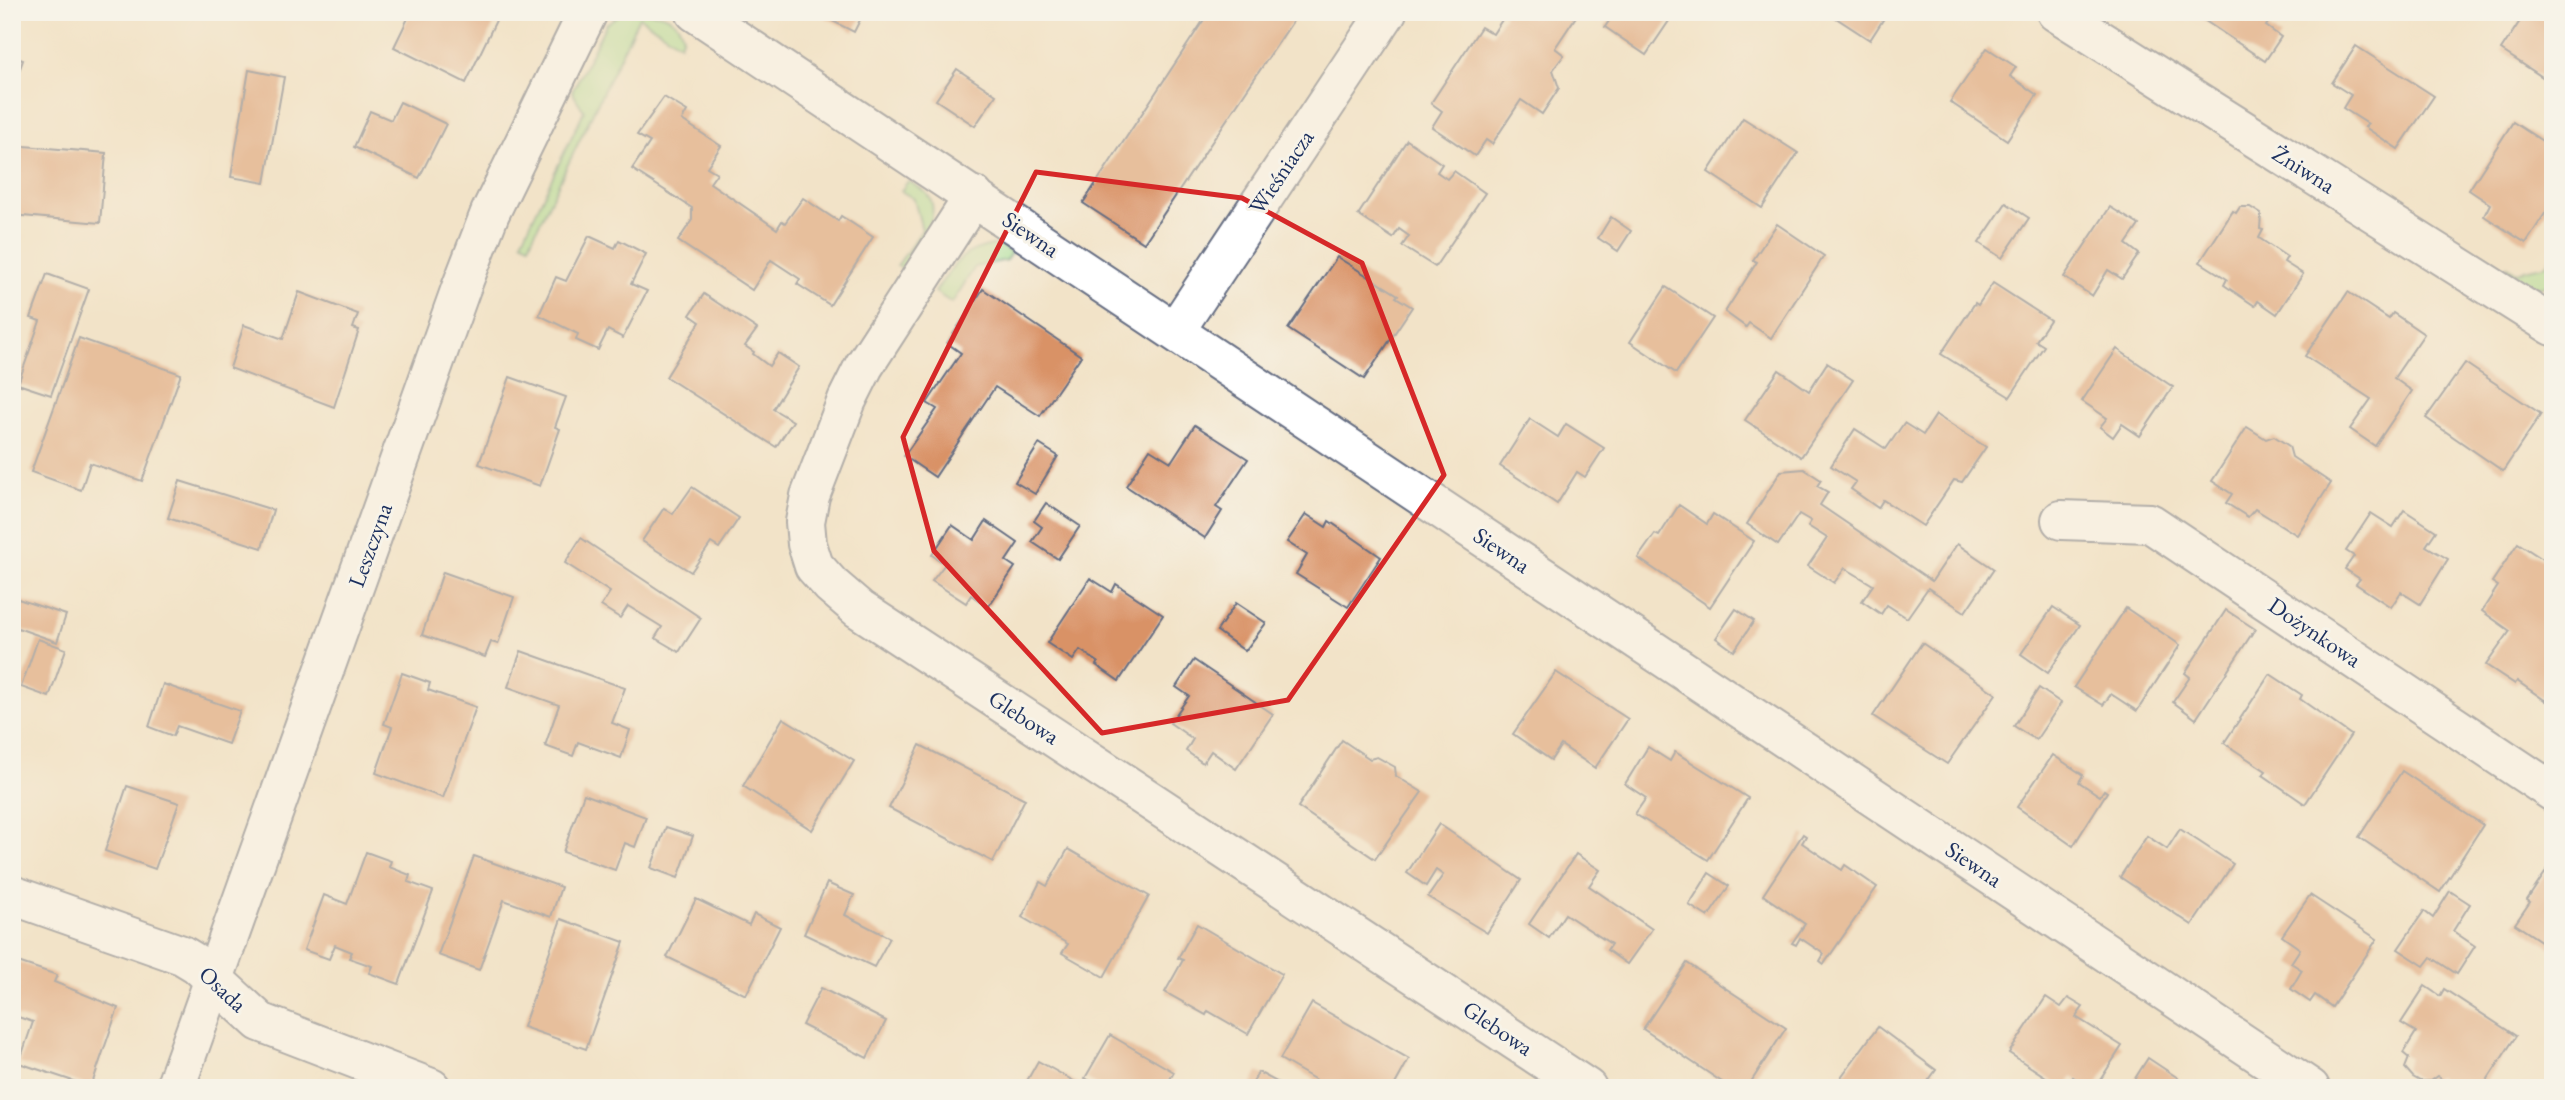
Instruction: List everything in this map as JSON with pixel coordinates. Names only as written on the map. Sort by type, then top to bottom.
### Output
[{"type":"street","name":"Leszczyna","points":[[176,1088],[466,275],[490,213],[588,12]]},
{"type":"street","name":"Siewna","points":[[695,12],[2309,1088]]},
{"type":"street","name":"Wieśniacza","points":[[1175,331],[1387,12]]},
{"type":"street","name":"Żniwna","points":[[2070,16],[2552,323]]},
{"type":"street","name":"Glebowa","points":[[974,196],[864,366],[847,400],[810,496],[805,522],[807,544],[814,566],[831,585],[891,631],[1587,1088]]},
{"type":"street","name":"Dożynkowa","points":[[2061,520],[2150,523],[2553,793]]},
{"type":"street","name":"Osada","points":[[12,895],[182,955],[260,1022],[431,1088]]},
{"type":"highlighted area","points":[[1036,172],[1242,198],[1362,263],[1444,475],[1288,700],[1102,733],[934,551],[903,437]]},
{"type":"green space","points":[[623,12],[668,17],[675,21],[683,37],[680,44],[639,17],[529,245],[522,241],[584,111],[572,92],[606,24]]},
{"type":"green space","points":[[908,181],[927,194],[933,212],[921,244],[904,270],[897,266],[922,230],[914,199],[901,191]]},
{"type":"green space","points":[[993,245],[1002,246],[1011,253],[1006,260],[975,267],[952,303],[935,292],[952,267],[964,256]]},
{"type":"green space","points":[[2553,254],[2553,284],[2523,290],[2506,279],[2507,266],[2516,272],[2546,265]]},
{"type":"building","points":[[411,12],[500,12],[466,83],[394,47]]},
{"type":"building","points":[[815,12],[864,12],[854,32]]},
{"type":"building","points":[[1209,12],[1299,12],[1144,243],[1083,203]]},
{"type":"building","points":[[1500,12],[1579,12],[1555,48],[1564,55],[1553,70],[1559,88],[1542,114],[1521,100],[1492,144],[1486,140],[1475,156],[1432,127],[1442,111],[1431,103],[1481,27],[1493,34],[1505,15]]},
{"type":"building","points":[[1615,12],[1657,12],[1669,21],[1646,55],[1605,27]]},
{"type":"building","points":[[1827,12],[1888,12],[1870,40]]},
{"type":"building","points":[[2192,12],[2275,12],[2266,26],[2281,37],[2265,61]]},
{"type":"building","points":[[2526,12],[2553,12],[2553,84],[2501,50]]},
{"type":"building","points":[[2356,46],[2434,96],[2398,149],[2365,127],[2368,124],[2343,108],[2351,95],[2332,83]]},
{"type":"building","points":[[1987,48],[2016,67],[2010,76],[2037,95],[2007,140],[1950,102]]},
{"type":"building","points":[[12,56],[23,60],[13,88],[12,88]]},
{"type":"building","points":[[957,69],[996,95],[975,126],[936,100]]},
{"type":"building","points":[[249,70],[284,77],[265,183],[231,177]]},
{"type":"building","points":[[664,97],[687,111],[682,120],[721,146],[707,167],[717,173],[710,183],[777,229],[782,221],[785,223],[803,198],[838,221],[841,216],[873,237],[830,305],[797,284],[800,279],[771,260],[752,290],[678,241],[692,220],[692,208],[632,169],[650,142],[637,135]]},
{"type":"building","points":[[400,102],[446,124],[419,178],[354,147],[370,111],[391,120]]},
{"type":"building","points":[[1743,118],[1798,153],[1762,208],[1708,172]]},
{"type":"building","points":[[2513,122],[2553,148],[2553,201],[2526,243],[2484,216],[2490,204],[2469,190]]},
{"type":"building","points":[[1407,140],[1442,164],[1437,172],[1447,179],[1454,171],[1485,193],[1435,267],[1402,246],[1409,236],[1399,229],[1393,238],[1358,215]]},
{"type":"building","points":[[12,145],[106,153],[100,223],[12,215]]},
{"type":"building","points":[[2006,203],[2029,218],[2002,258],[1979,243]]},
{"type":"building","points":[[2110,207],[2139,225],[2126,244],[2139,254],[2122,279],[2108,270],[2092,296],[2064,277]]},
{"type":"building","points":[[2240,207],[2250,207],[2261,214],[2260,229],[2263,230],[2259,238],[2287,257],[2284,262],[2303,274],[2277,314],[2258,301],[2255,306],[2224,285],[2227,279],[2200,262],[2233,211],[2236,213]]},
{"type":"building","points":[[1611,217],[1631,231],[1618,251],[1598,238]]},
{"type":"building","points":[[1777,224],[1824,256],[1771,338],[1749,323],[1746,327],[1725,312],[1757,262],[1753,260]]},
{"type":"building","points":[[589,236],[615,248],[619,240],[646,254],[631,284],[647,291],[623,338],[608,330],[598,350],[576,340],[578,334],[539,315],[556,277],[566,281]]},
{"type":"building","points":[[1337,257],[1398,295],[1396,297],[1412,307],[1364,379],[1288,329]]},
{"type":"building","points":[[47,274],[89,289],[51,395],[18,384],[40,321],[31,318]]},
{"type":"building","points":[[1993,283],[2050,320],[2036,341],[2044,346],[2010,397],[1941,354],[1975,303],[1978,305]]},
{"type":"building","points":[[1666,287],[1713,318],[1676,373],[1630,342]]},
{"type":"building","points":[[983,289],[1081,356],[1040,416],[995,387],[935,477],[904,456],[937,409],[927,403],[961,353],[947,343]]},
{"type":"building","points":[[299,292],[358,314],[353,328],[359,330],[334,407],[230,368],[244,325],[283,339]]},
{"type":"building","points":[[2348,292],[2389,319],[2393,313],[2424,334],[2394,378],[2412,391],[2375,446],[2350,429],[2371,399],[2305,356]]},
{"type":"building","points":[[704,294],[757,329],[745,346],[754,352],[753,354],[769,366],[778,353],[799,367],[773,409],[793,421],[776,447],[666,377],[700,322],[690,315]]},
{"type":"building","points":[[79,338],[181,374],[142,481],[90,463],[81,490],[31,472]]},
{"type":"building","points":[[2117,349],[2173,387],[2140,436],[2122,424],[2113,437],[2100,427],[2107,418],[2082,401]]},
{"type":"building","points":[[1827,363],[1853,380],[1801,457],[1745,420],[1779,370],[1809,391]]},
{"type":"building","points":[[2465,363],[2541,414],[2503,471],[2426,418]]},
{"type":"building","points":[[510,377],[566,397],[555,427],[560,429],[540,486],[479,464]]},
{"type":"building","points":[[1936,415],[1986,447],[1962,482],[1954,480],[1923,526],[1883,500],[1878,508],[1851,489],[1856,482],[1831,466],[1855,429],[1886,449],[1904,423],[1923,435]]},
{"type":"building","points":[[1530,419],[1558,437],[1566,424],[1604,448],[1585,477],[1577,472],[1557,504],[1500,466]]},
{"type":"building","points":[[1195,425],[1248,459],[1216,507],[1222,511],[1205,538],[1126,486],[1150,449],[1171,462]]},
{"type":"building","points":[[2247,427],[2266,439],[2274,436],[2289,446],[2292,457],[2331,483],[2297,535],[2255,509],[2248,517],[2226,503],[2232,494],[2212,481]]},
{"type":"building","points":[[1039,444],[1058,456],[1035,494],[1015,482]]},
{"type":"building","points":[[1804,469],[1821,480],[1817,486],[1828,492],[1820,505],[1932,581],[1957,544],[1994,569],[1965,612],[1928,588],[1907,618],[1887,605],[1881,614],[1862,601],[1873,585],[1845,568],[1834,583],[1808,566],[1827,538],[1808,526],[1811,521],[1799,514],[1778,545],[1747,524],[1781,471]]},
{"type":"building","points":[[180,481],[273,510],[262,548],[168,518]]},
{"type":"building","points":[[692,487],[739,518],[719,548],[711,543],[691,572],[642,541],[664,508],[673,514]]},
{"type":"building","points":[[1046,503],[1080,526],[1058,559],[1032,542],[1042,527],[1034,521]]},
{"type":"building","points":[[1679,505],[1707,524],[1713,514],[1754,541],[1710,607],[1638,558],[1655,534],[1659,536]]},
{"type":"building","points":[[2404,510],[2436,531],[2426,546],[2448,559],[2420,604],[2401,592],[2391,607],[2356,584],[2360,579],[2345,569],[2354,556],[2346,551],[2371,513],[2393,527]]},
{"type":"building","points":[[1306,514],[1326,527],[1329,521],[1381,557],[1348,607],[1296,574],[1307,555],[1287,542]]},
{"type":"building","points":[[986,521],[1018,543],[1006,561],[1015,567],[988,607],[971,595],[966,603],[932,581],[945,564],[932,555],[952,525],[974,540]]},
{"type":"building","points":[[581,538],[701,618],[679,652],[655,638],[662,627],[628,606],[620,618],[601,606],[610,592],[565,563]]},
{"type":"building","points":[[2518,543],[2553,566],[2553,629],[2550,634],[2553,636],[2553,691],[2546,701],[2517,681],[2515,684],[2486,665],[2510,631],[2482,611],[2498,586],[2492,582]]},
{"type":"building","points":[[443,572],[514,597],[498,644],[491,642],[485,657],[422,635]]},
{"type":"building","points":[[1090,578],[1112,592],[1116,584],[1163,615],[1119,681],[1080,650],[1073,660],[1047,643]]},
{"type":"building","points":[[12,597],[66,615],[57,642],[12,626]]},
{"type":"building","points":[[1236,603],[1266,623],[1245,651],[1217,631]]},
{"type":"building","points":[[2053,607],[2080,625],[2048,673],[2021,654]]},
{"type":"building","points":[[2126,608],[2180,645],[2137,711],[2111,694],[2103,705],[2074,687]]},
{"type":"building","points":[[1736,609],[1754,621],[1734,651],[1716,638]]},
{"type":"building","points":[[2226,610],[2255,629],[2196,719],[2173,702],[2190,677],[2185,673]]},
{"type":"building","points":[[38,639],[66,649],[49,697],[21,687]]},
{"type":"building","points":[[1922,643],[1996,694],[1947,764],[1873,716]]},
{"type":"building","points":[[521,651],[625,688],[612,723],[630,730],[621,758],[578,742],[573,756],[545,746],[559,705],[508,687]]},
{"type":"building","points":[[1194,660],[1273,714],[1236,769],[1211,751],[1203,763],[1186,751],[1193,739],[1170,723],[1189,696],[1176,687]]},
{"type":"building","points":[[1556,672],[1628,719],[1595,768],[1561,745],[1551,760],[1513,734]]},
{"type":"building","points":[[402,673],[430,683],[428,690],[476,707],[443,798],[376,773],[392,727],[384,724]]},
{"type":"building","points":[[2270,674],[2302,695],[2300,699],[2351,735],[2305,804],[2263,775],[2266,771],[2224,743]]},
{"type":"building","points":[[163,684],[240,711],[228,744],[177,726],[173,736],[149,727]]},
{"type":"building","points":[[2039,688],[2061,703],[2036,740],[2014,726]]},
{"type":"building","points":[[783,718],[854,761],[812,830],[743,786]]},
{"type":"building","points":[[1342,740],[1370,759],[1377,757],[1395,767],[1396,776],[1422,792],[1375,859],[1298,807]]},
{"type":"building","points":[[920,745],[1025,799],[993,862],[889,808]]},
{"type":"building","points":[[1648,747],[1670,761],[1675,752],[1748,798],[1708,860],[1635,814],[1646,798],[1625,784]]},
{"type":"building","points":[[2053,755],[2083,775],[2079,782],[2100,796],[2104,790],[2107,792],[2073,846],[2017,807]]},
{"type":"building","points":[[2402,771],[2483,825],[2440,892],[2359,837]]},
{"type":"building","points":[[127,786],[179,803],[155,869],[105,851]]},
{"type":"building","points":[[584,794],[646,817],[635,847],[625,843],[615,870],[563,852]]},
{"type":"building","points":[[1439,824],[1521,880],[1487,933],[1428,897],[1443,875],[1436,870],[1426,886],[1407,873]]},
{"type":"building","points":[[666,827],[693,836],[678,878],[651,868]]},
{"type":"building","points":[[2180,829],[2233,864],[2192,925],[2120,877],[2147,836],[2167,849]]},
{"type":"building","points":[[1803,834],[1806,836],[1802,843],[1842,870],[1845,865],[1877,887],[1824,964],[1820,961],[1824,954],[1800,938],[1796,945],[1792,943],[1805,924],[1763,895]]},
{"type":"building","points":[[1068,849],[1149,896],[1104,977],[1062,953],[1068,944],[1022,917],[1040,882],[1047,886]]},
{"type":"building","points":[[366,852],[391,861],[389,867],[410,875],[408,882],[433,891],[399,984],[369,973],[372,966],[349,958],[352,952],[335,945],[329,959],[304,950],[324,895],[347,904]]},
{"type":"building","points":[[1576,854],[1600,870],[1589,886],[1652,929],[1627,964],[1607,950],[1611,944],[1565,914],[1549,938],[1529,924]]},
{"type":"building","points":[[474,856],[561,887],[551,917],[504,900],[479,970],[438,955]]},
{"type":"building","points":[[2553,861],[2553,949],[2515,924],[2530,902],[2527,900]]},
{"type":"building","points":[[1709,873],[1729,886],[1708,917],[1689,905]]},
{"type":"building","points":[[827,883],[854,895],[845,915],[890,938],[874,967],[804,934]]},
{"type":"building","points":[[2450,891],[2470,904],[2453,931],[2475,946],[2457,974],[2431,957],[2424,966],[2398,949],[2424,911],[2433,918]]},
{"type":"building","points":[[2310,895],[2377,939],[2332,1007],[2315,995],[2310,1002],[2291,989],[2302,970],[2291,963],[2300,949],[2282,936]]},
{"type":"building","points":[[696,899],[749,925],[754,914],[780,927],[746,995],[667,957]]},
{"type":"building","points":[[561,919],[624,942],[586,1049],[523,1027]]},
{"type":"building","points":[[1197,924],[1282,974],[1248,1034],[1208,1011],[1206,1015],[1165,992],[1183,960],[1178,958]]},
{"type":"building","points":[[12,960],[57,975],[54,982],[118,1008],[91,1087],[19,1063],[33,1022],[12,1015]]},
{"type":"building","points":[[1687,963],[1786,1028],[1747,1088],[1731,1088],[1643,1029]]},
{"type":"building","points":[[2425,986],[2440,996],[2444,989],[2516,1036],[2482,1088],[2454,1088],[2437,1076],[2430,1081],[2420,1081],[2405,1068],[2409,1058],[2403,1053],[2416,1032],[2401,1023]]},
{"type":"building","points":[[821,988],[886,1021],[867,1058],[802,1025]]},
{"type":"building","points":[[2046,997],[2061,1007],[2068,998],[2083,1007],[2076,1017],[2122,1046],[2095,1088],[2090,1088],[2073,1077],[2066,1088],[2063,1088],[2009,1053]]},
{"type":"building","points":[[1312,1003],[1409,1059],[1393,1088],[1311,1088],[1316,1080],[1280,1059]]},
{"type":"building","points":[[1878,1027],[1936,1070],[1923,1088],[1856,1088],[1841,1077]]},
{"type":"building","points":[[1110,1035],[1174,1072],[1165,1088],[1103,1088],[1085,1078]]},
{"type":"building","points":[[2148,1058],[2178,1078],[2172,1088],[2129,1088]]},
{"type":"building","points":[[1038,1061],[1081,1085],[1079,1088],[1023,1088]]},
{"type":"building","points":[[1258,1072],[1277,1082],[1273,1088],[1250,1088]]}]
